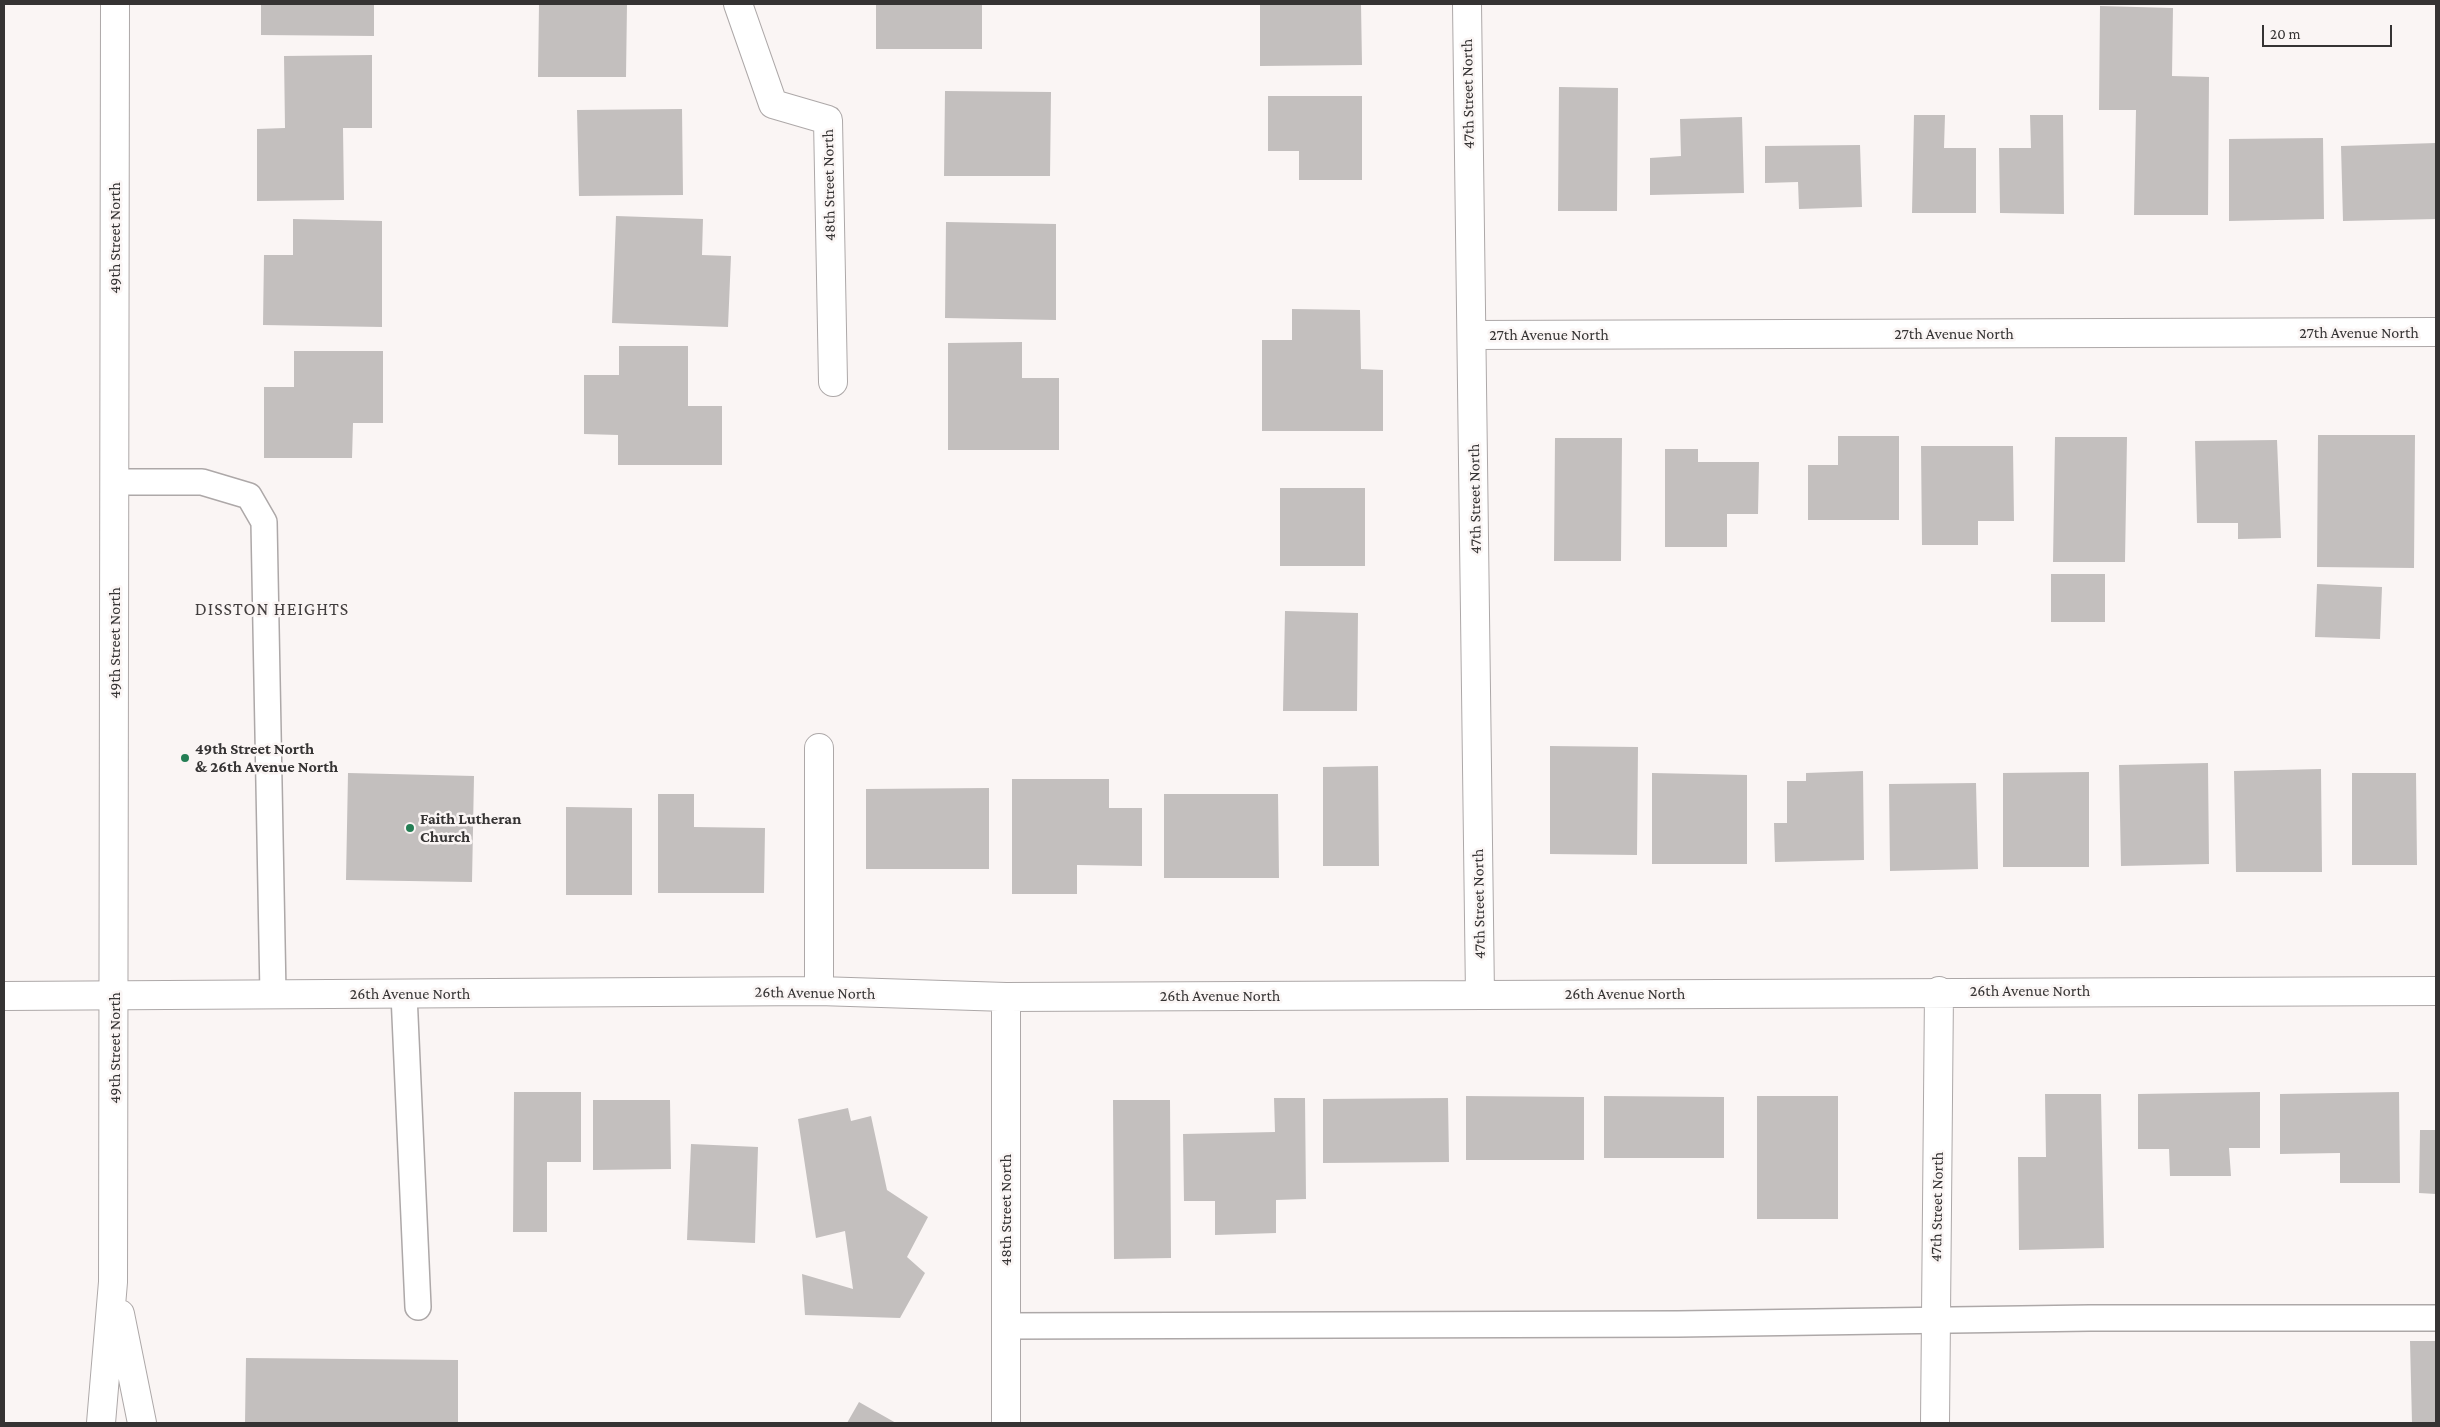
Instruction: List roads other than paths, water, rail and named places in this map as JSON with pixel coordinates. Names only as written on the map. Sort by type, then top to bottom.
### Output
[{"type":"street","name":"49th Street North","points":[[101,1423],[113,1282],[115,995],[115,4]]},
{"type":"street","name":"48th Street North","points":[[738,4],[773,104],[828,120],[833,382]]},
{"type":"street","name":"47th Street North","points":[[1467,4],[1473,335],[1480,995]]},
{"type":"street","name":"27th Avenue North","points":[[1473,335],[2436,332]]},
{"type":"street","points":[[819,748],[819,991]]},
{"type":"street","name":"26th Avenue North","points":[[4,996],[819,991],[1006,997],[1939,991],[2436,991]]},
{"type":"street","name":"47th Street North","points":[[1935,1423],[1939,991]]},
{"type":"street","name":"48th Street North","points":[[1006,997],[1006,1423]]},
{"type":"street","name":"49th Street North","points":[[113,1282],[142,1423]]},
{"type":"lane","points":[[115,482],[202,482],[250,496],[264,522],[273,994]]},
{"type":"lane","points":[[404,994],[418,1307]]},
{"type":"lane","points":[[1006,1326],[1936,1321],[2090,1318],[2436,1318]]},
{"type":"place","name":"49th Street North & 26th Avenue North","points":[[185,758]]},
{"type":"place","name":"Faith Lutheran Church","points":[[410,828]]},
{"type":"district","name":"DISSTON HEIGHTS","points":[[272,609]]}]
